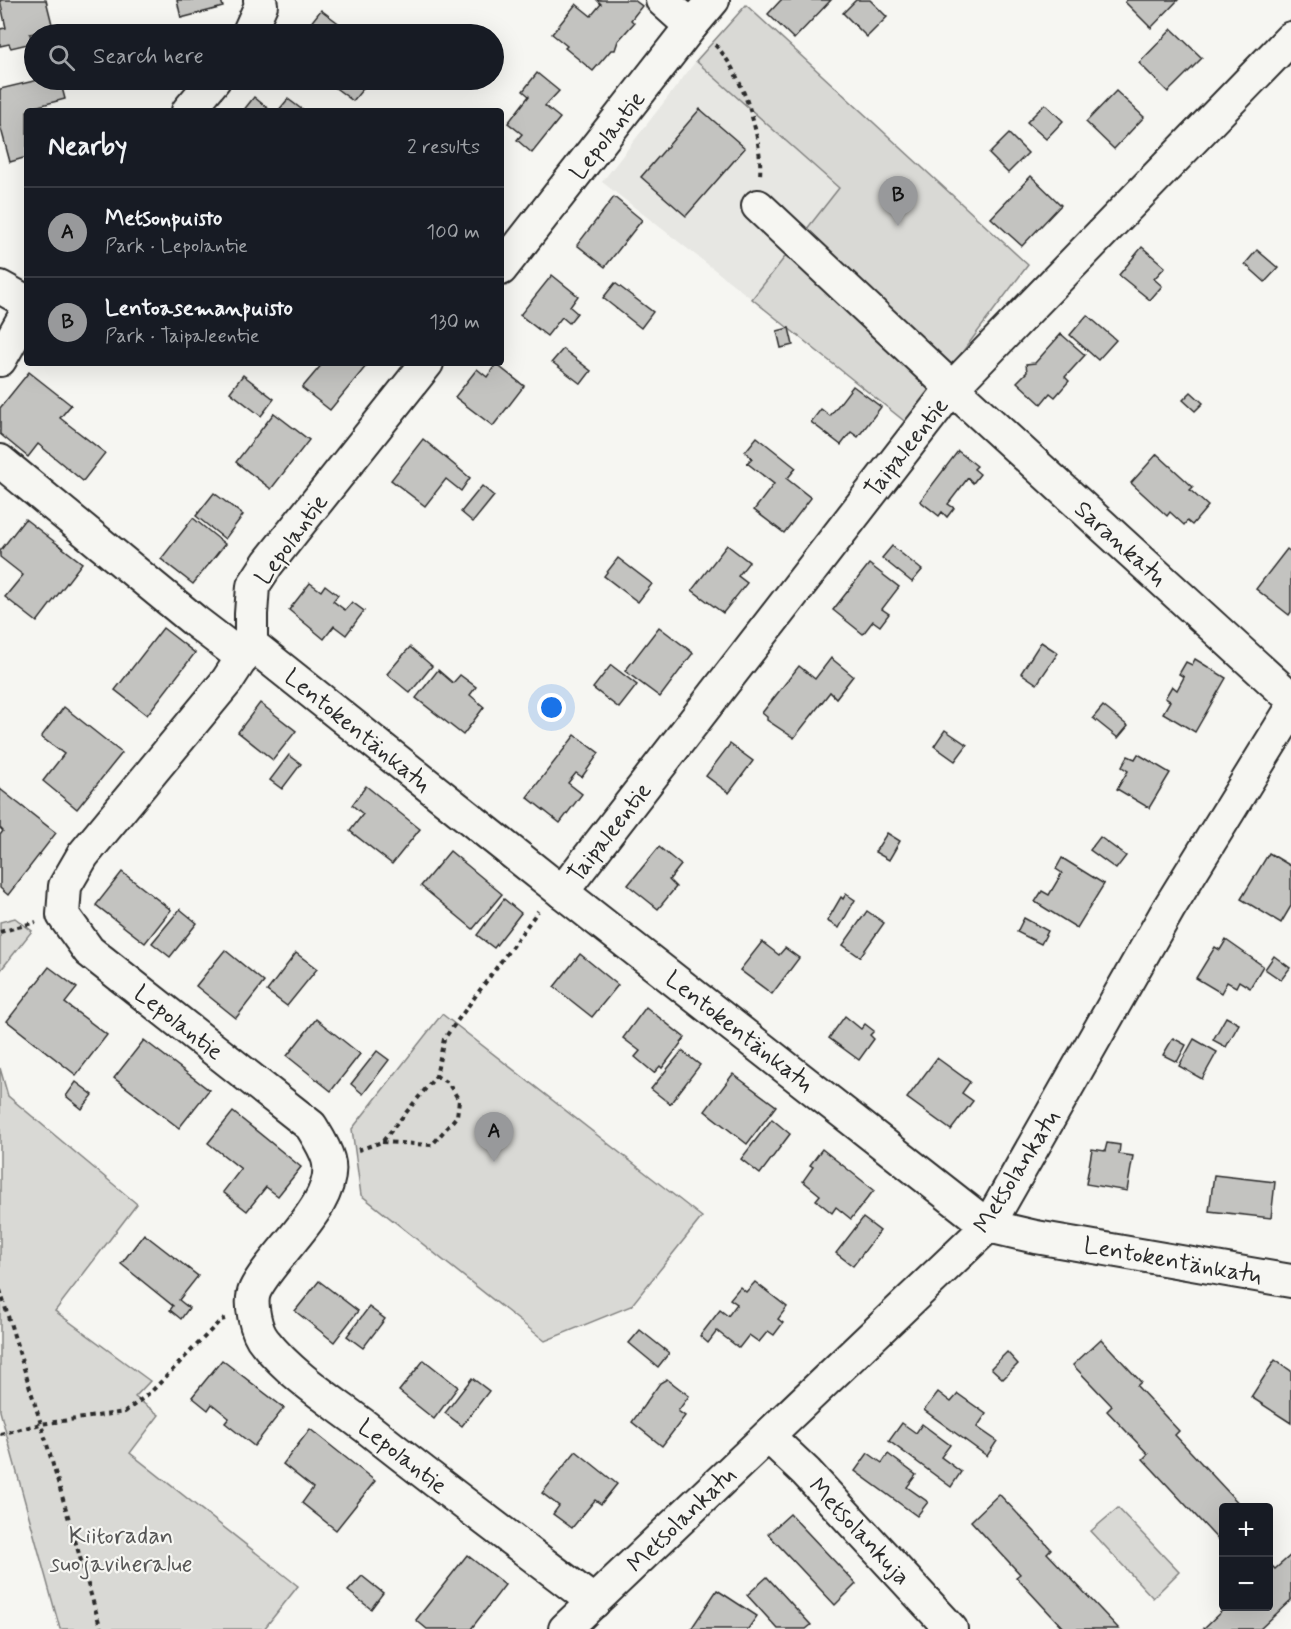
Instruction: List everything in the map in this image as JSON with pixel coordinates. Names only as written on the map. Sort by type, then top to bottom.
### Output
[{"type":"street","points":[[252,24],[261,5],[260,0]]},
{"type":"street","points":[[662,0],[702,34]]},
{"type":"street","name":"Lepolantie","points":[[504,265],[702,34],[713,0]]},
{"type":"street","name":"Taipaleentie","points":[[562,892],[952,388],[1291,38]]},
{"type":"street","points":[[191,108],[206,90]]},
{"type":"street","name":"Sarankatu","points":[[758,206],[952,388],[1291,698]]},
{"type":"street","points":[[0,288],[24,300]]},
{"type":"street","points":[[0,360],[24,317]]},
{"type":"street","name":"Lepolantie","points":[[328,1159],[311,1126],[89,951],[63,915],[65,886],[83,855],[247,651],[253,586],[268,563],[425,366]]},
{"type":"street","name":"Lentokentänkatu","points":[[0,461],[186,614],[247,651],[562,892],[988,1226],[1036,1237],[1291,1281]]},
{"type":"street","name":"Metsolankatu","points":[[565,1629],[988,1226],[1169,908],[1291,710]]},
{"type":"street","points":[[252,1312],[254,1292],[318,1205],[329,1179],[328,1159]]},
{"type":"street","name":"Lepolantie","points":[[252,1312],[263,1340],[289,1366],[439,1485],[594,1602]]},
{"type":"street","name":"Metsolankuja","points":[[768,1436],[806,1472],[951,1629]]},
{"type":"path","points":[[702,34],[720,50],[740,83],[752,115],[761,166],[758,206]]},
{"type":"path","points":[[382,1142],[436,1076],[444,1039],[547,900],[562,892]]},
{"type":"path","points":[[328,1159],[382,1142],[432,1145],[457,1116],[459,1100],[448,1083],[436,1076]]},
{"type":"path","points":[[0,1290],[42,1424],[101,1629]]},
{"type":"path","points":[[0,1434],[42,1424],[125,1412],[152,1391],[221,1320],[252,1312]]},
{"type":"shaded area","points":[[696,61],[839,188],[752,299],[602,182]]},
{"type":"green space","points":[[746,5],[1028,265],[908,424],[752,299],[839,188],[696,61]]},
{"type":"green space","points":[[15,918],[32,931],[0,971],[0,922]]},
{"type":"green space","points":[[442,1014],[702,1217],[631,1306],[545,1341],[361,1195],[352,1129]]},
{"type":"green space","name":"Kiitoradan suojaviheralue","points":[[0,1068],[8,1096],[137,1204],[55,1311],[150,1381],[135,1397],[159,1415],[130,1453],[298,1586],[264,1629],[60,1629],[0,1411]]},
{"type":"green space","points":[[1118,1508],[1179,1572],[1153,1598],[1091,1531]]},
{"type":"building","points":[[0,0],[46,0],[52,24],[24,24],[24,45],[11,48],[9,44],[0,46],[0,29],[6,28]]},
{"type":"building","points":[[177,0],[221,0],[223,7],[181,18]]},
{"type":"building","points":[[597,0],[634,0],[642,6],[631,20],[634,23],[618,41],[615,50],[611,50],[593,71],[552,34],[576,4],[591,16],[601,4]]},
{"type":"building","points":[[781,0],[831,0],[794,39],[768,14]]},
{"type":"building","points":[[856,0],[870,0],[887,17],[867,37],[843,13]]},
{"type":"building","points":[[1127,0],[1178,0],[1151,28],[1125,2]]},
{"type":"building","points":[[321,10],[340,24],[310,24]]},
{"type":"building","points":[[1172,29],[1202,58],[1168,92],[1139,63]]},
{"type":"building","points":[[537,73],[559,91],[545,106],[560,118],[532,153],[517,140],[522,134],[508,123],[529,96],[523,91]]},
{"type":"building","points":[[24,83],[24,90],[63,90],[65,99],[38,106],[38,108],[24,108],[24,158],[10,162],[0,125],[0,89]]},
{"type":"building","points":[[338,90],[362,90],[353,101]]},
{"type":"building","points":[[1116,91],[1144,117],[1114,149],[1086,122]]},
{"type":"building","points":[[254,97],[267,108],[245,108]]},
{"type":"building","points":[[288,99],[300,108],[280,108]]},
{"type":"building","points":[[1045,104],[1063,121],[1046,139],[1027,122]]},
{"type":"building","points":[[700,109],[745,148],[686,216],[641,177]]},
{"type":"building","points":[[1009,134],[1028,153],[1008,173],[989,154]]},
{"type":"building","points":[[1031,176],[1061,205],[1022,246],[991,218]]},
{"type":"building","points":[[614,197],[642,220],[605,267],[577,245]]},
{"type":"building","points":[[1142,247],[1165,267],[1154,279],[1162,286],[1150,300],[1119,275]]},
{"type":"building","points":[[1257,250],[1278,268],[1265,282],[1245,264]]},
{"type":"building","points":[[552,275],[578,296],[570,307],[577,313],[569,323],[562,317],[547,336],[520,315]]},
{"type":"building","points":[[615,283],[653,312],[641,328],[603,298]]},
{"type":"building","points":[[1087,315],[1116,340],[1098,360],[1070,335]]},
{"type":"building","points":[[789,328],[793,345],[781,348],[777,331]]},
{"type":"building","points":[[1061,334],[1085,355],[1065,377],[1069,381],[1055,397],[1050,393],[1041,404],[1017,382],[1027,372],[1026,364],[1035,363]]},
{"type":"building","points":[[563,349],[591,371],[581,384],[552,362]]},
{"type":"building","points":[[320,366],[366,366],[330,410],[302,388]]},
{"type":"building","points":[[495,366],[499,366],[524,386],[493,426],[455,397],[477,369],[487,377]]},
{"type":"building","points":[[29,372],[71,405],[60,418],[105,453],[83,481],[38,444],[28,457],[0,434],[0,408]]},
{"type":"building","points":[[243,375],[274,399],[261,416],[230,392]]},
{"type":"building","points":[[853,386],[881,407],[858,437],[851,432],[841,445],[811,422],[821,409],[830,416]]},
{"type":"building","points":[[1191,392],[1203,403],[1195,411],[1183,400]]},
{"type":"building","points":[[274,413],[309,440],[271,489],[236,462]]},
{"type":"building","points":[[757,437],[796,468],[787,479],[811,498],[784,533],[754,510],[774,484],[747,463],[752,458],[745,452]]},
{"type":"building","points":[[423,439],[470,478],[461,491],[446,479],[425,506],[391,480]]},
{"type":"building","points":[[958,451],[977,466],[974,469],[980,474],[973,483],[968,478],[948,504],[954,508],[947,517],[942,512],[939,516],[920,501]]},
{"type":"building","points":[[1157,454],[1193,487],[1190,490],[1208,506],[1192,525],[1187,521],[1184,525],[1170,512],[1167,516],[1131,483]]},
{"type":"building","points":[[482,486],[494,496],[473,522],[461,512]]},
{"type":"building","points":[[214,493],[243,515],[225,539],[196,516]]},
{"type":"building","points":[[193,518],[225,544],[193,584],[161,559]]},
{"type":"building","points":[[25,519],[82,563],[37,622],[5,597],[23,575],[0,557],[0,551]]},
{"type":"building","points":[[727,545],[749,562],[738,576],[747,583],[723,613],[692,590]]},
{"type":"building","points":[[892,546],[922,570],[912,582],[882,558]]},
{"type":"building","points":[[1287,549],[1291,552],[1291,612],[1289,615],[1256,589]]},
{"type":"building","points":[[618,558],[652,584],[638,602],[604,576]]},
{"type":"building","points":[[869,564],[899,587],[882,609],[889,614],[880,626],[873,621],[863,634],[833,610]]},
{"type":"building","points":[[310,583],[321,591],[325,585],[338,595],[333,601],[345,610],[352,602],[364,611],[346,635],[334,626],[324,639],[289,610]]},
{"type":"building","points":[[659,627],[693,653],[660,697],[625,671]]},
{"type":"building","points":[[163,628],[195,653],[147,715],[115,690]]},
{"type":"building","points":[[1041,642],[1058,653],[1037,684],[1021,673]]},
{"type":"building","points":[[410,647],[432,666],[410,693],[387,674]]},
{"type":"building","points":[[831,658],[853,676],[836,698],[830,692],[794,738],[767,720],[762,713],[799,666],[815,679]]},
{"type":"building","points":[[1195,659],[1226,678],[1195,732],[1163,713],[1170,701],[1165,698],[1172,686],[1177,690],[1184,677],[1179,674],[1186,662],[1192,665]]},
{"type":"building","points":[[611,665],[637,685],[619,708],[593,688]]},
{"type":"building","points":[[438,670],[453,683],[460,675],[476,687],[470,695],[484,707],[463,735],[416,698]]},
{"type":"building","points":[[260,703],[296,731],[273,760],[238,732]]},
{"type":"building","points":[[1103,706],[1128,726],[1118,738],[1093,718]]},
{"type":"building","points":[[64,707],[122,753],[77,809],[43,781],[64,754],[41,737]]},
{"type":"building","points":[[945,730],[967,745],[955,761],[934,746]]},
{"type":"building","points":[[575,735],[599,753],[582,777],[576,773],[568,783],[582,794],[560,823],[527,797]]},
{"type":"building","points":[[730,744],[753,761],[729,793],[706,776]]},
{"type":"building","points":[[1138,754],[1170,773],[1149,808],[1117,789],[1128,771],[1122,767],[1128,756],[1135,759]]},
{"type":"building","points":[[289,755],[301,764],[282,789],[270,780]]},
{"type":"building","points":[[366,786],[420,829],[392,864],[350,831],[363,814],[352,805]]},
{"type":"building","points":[[0,789],[56,833],[8,895],[0,888],[0,835],[3,831],[0,828]]},
{"type":"building","points":[[887,833],[900,841],[889,860],[875,852]]},
{"type":"building","points":[[1100,837],[1126,856],[1116,869],[1090,850]]},
{"type":"building","points":[[659,847],[681,865],[669,880],[676,887],[658,909],[628,885]]},
{"type":"building","points":[[450,851],[502,894],[473,929],[421,886]]},
{"type":"building","points":[[1269,853],[1291,866],[1291,906],[1281,923],[1241,899]]},
{"type":"building","points":[[1062,858],[1104,884],[1077,928],[1035,902],[1042,891],[1049,895],[1062,873],[1056,869]]},
{"type":"building","points":[[122,872],[171,910],[145,943],[96,905]]},
{"type":"building","points":[[846,894],[855,900],[839,928],[827,921],[841,897],[843,899]]},
{"type":"building","points":[[504,899],[521,913],[494,948],[477,935]]},
{"type":"building","points":[[180,909],[197,923],[170,957],[152,943]]},
{"type":"building","points":[[867,911],[884,923],[860,957],[843,945]]},
{"type":"building","points":[[1024,918],[1048,931],[1041,944],[1017,932]]},
{"type":"building","points":[[1226,940],[1263,966],[1250,988],[1239,981],[1236,987],[1227,982],[1221,993],[1196,978],[1215,947],[1220,950]]},
{"type":"building","points":[[762,942],[779,955],[785,948],[799,958],[772,994],[740,970]]},
{"type":"building","points":[[225,950],[264,982],[236,1018],[196,986]]},
{"type":"building","points":[[296,953],[317,969],[287,1006],[267,991]]},
{"type":"building","points":[[580,954],[618,985],[592,1017],[554,987]]},
{"type":"building","points":[[1274,956],[1290,968],[1281,980],[1265,969]]},
{"type":"building","points":[[49,967],[77,988],[65,1003],[107,1035],[76,1075],[7,1021]]},
{"type":"building","points":[[646,1007],[685,1038],[662,1068],[660,1066],[654,1073],[635,1057],[640,1051],[623,1038]]},
{"type":"building","points":[[845,1016],[861,1029],[865,1024],[874,1031],[870,1035],[874,1039],[859,1060],[829,1038]]},
{"type":"building","points":[[1226,1017],[1239,1024],[1226,1047],[1213,1040]]},
{"type":"building","points":[[316,1019],[360,1054],[331,1091],[287,1056]]},
{"type":"building","points":[[1173,1038],[1186,1045],[1177,1062],[1163,1055]]},
{"type":"building","points":[[1194,1039],[1217,1052],[1202,1079],[1179,1066]]},
{"type":"building","points":[[144,1040],[209,1090],[179,1128],[114,1078]]},
{"type":"building","points":[[377,1051],[389,1060],[363,1094],[351,1084]]},
{"type":"building","points":[[682,1051],[700,1065],[670,1104],[651,1089]]},
{"type":"building","points":[[937,1058],[970,1082],[962,1093],[973,1101],[951,1130],[907,1098]]},
{"type":"building","points":[[733,1074],[776,1106],[747,1144],[705,1111]]},
{"type":"building","points":[[76,1082],[93,1095],[82,1109],[66,1096]]},
{"type":"building","points":[[233,1112],[301,1167],[278,1196],[266,1187],[247,1211],[223,1192],[241,1169],[208,1143]]},
{"type":"building","points":[[772,1119],[790,1134],[760,1174],[741,1159]]},
{"type":"building","points":[[1107,1143],[1120,1145],[1119,1154],[1133,1156],[1127,1191],[1086,1184],[1092,1149],[1105,1151]]},
{"type":"building","points":[[822,1149],[874,1190],[851,1219],[836,1207],[832,1213],[816,1200],[820,1195],[803,1181],[813,1167],[810,1165]]},
{"type":"building","points":[[1214,1175],[1275,1182],[1271,1218],[1209,1211]]},
{"type":"building","points":[[863,1218],[880,1231],[853,1266],[836,1253]]},
{"type":"building","points":[[144,1234],[198,1276],[179,1300],[189,1308],[181,1319],[170,1310],[173,1306],[121,1264]]},
{"type":"building","points":[[319,1281],[358,1311],[334,1342],[295,1311]]},
{"type":"building","points":[[755,1282],[787,1307],[778,1319],[783,1323],[774,1335],[768,1331],[759,1342],[749,1335],[739,1348],[717,1331],[708,1343],[700,1336],[720,1310],[728,1316],[737,1304],[730,1299],[740,1287],[746,1292]]},
{"type":"building","points":[[369,1307],[385,1319],[363,1348],[347,1336]]},
{"type":"building","points":[[640,1330],[669,1353],[658,1367],[629,1343]]},
{"type":"building","points":[[1101,1339],[1141,1382],[1137,1386],[1179,1431],[1175,1435],[1238,1503],[1219,1503],[1219,1541],[1143,1459],[1148,1454],[1107,1411],[1112,1406],[1073,1365]]},
{"type":"building","points":[[1007,1352],[1018,1364],[1003,1379],[991,1368]]},
{"type":"building","points":[[222,1360],[284,1408],[254,1446],[225,1423],[229,1418],[212,1404],[208,1410],[192,1397]]},
{"type":"building","points":[[424,1360],[458,1387],[434,1419],[399,1391]]},
{"type":"building","points":[[1275,1360],[1291,1371],[1291,1423],[1251,1397]]},
{"type":"building","points":[[472,1378],[489,1391],[462,1426],[445,1413]]},
{"type":"building","points":[[667,1379],[689,1396],[678,1411],[685,1416],[662,1446],[632,1422],[660,1383]]},
{"type":"building","points":[[938,1392],[951,1402],[958,1394],[986,1414],[977,1427],[997,1441],[987,1456],[924,1410]]},
{"type":"building","points":[[902,1423],[916,1433],[922,1424],[950,1445],[941,1457],[961,1472],[951,1487],[889,1441]]},
{"type":"building","points":[[310,1429],[375,1481],[336,1530],[302,1503],[313,1488],[283,1464]]},
{"type":"building","points":[[576,1451],[617,1484],[601,1504],[595,1500],[572,1528],[553,1514],[559,1506],[542,1493]]},
{"type":"building","points":[[868,1453],[882,1463],[888,1454],[916,1475],[907,1487],[928,1502],[917,1516],[855,1471]]},
{"type":"building","points":[[999,1494],[1051,1549],[1047,1553],[1119,1629],[1064,1629],[1016,1577],[1020,1574],[971,1521]]},
{"type":"building","points":[[790,1514],[856,1584],[835,1605],[768,1534]]},
{"type":"building","points":[[467,1555],[505,1585],[471,1629],[427,1629],[416,1620]]},
{"type":"building","points":[[1291,1555],[1291,1600],[1260,1629],[1203,1629],[1222,1611],[1273,1611],[1273,1567],[1275,1569]]},
{"type":"building","points":[[362,1576],[383,1593],[371,1609],[348,1591]]},
{"type":"building","points":[[767,1577],[811,1625],[806,1629],[778,1629],[747,1595]]},
{"type":"building","points":[[717,1590],[757,1616],[748,1629],[691,1629]]},
{"type":"place","name":"Lentoasemanpuisto","points":[[898,226]]},
{"type":"place","name":"Metsonpuisto","points":[[494,1162]]}]
